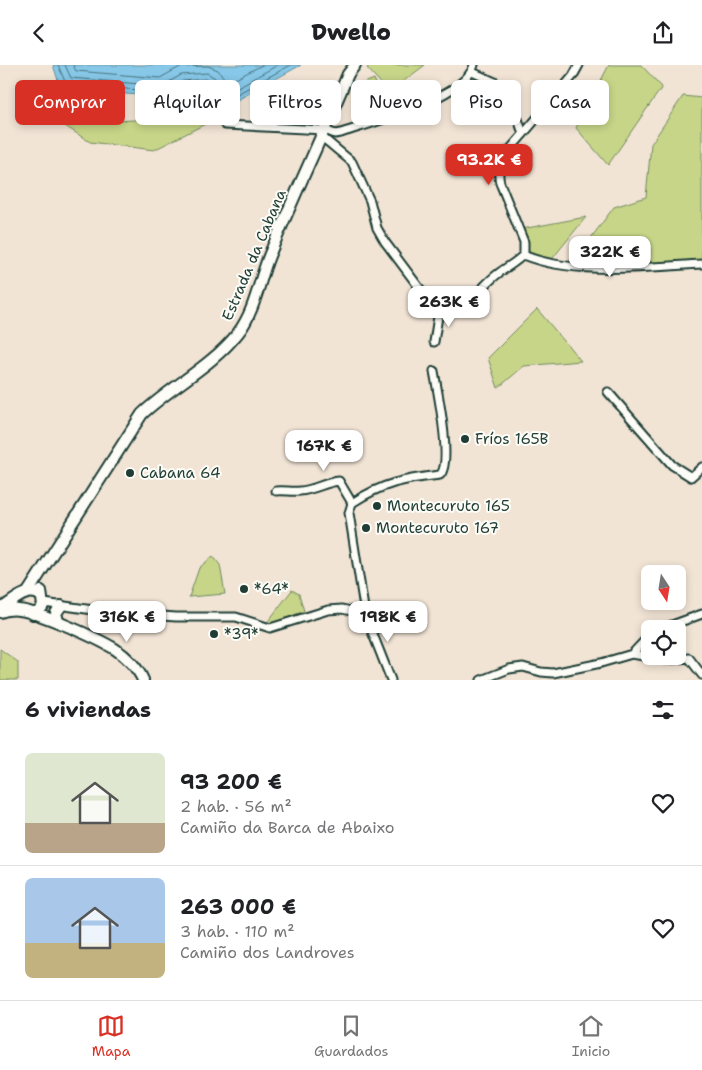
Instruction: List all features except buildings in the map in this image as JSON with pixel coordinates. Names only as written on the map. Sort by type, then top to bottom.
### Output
[{"type":"main road","name":"Estrada da Cabana","points":[[0,611],[26,594],[41,575],[142,414],[159,398],[212,361],[239,331],[251,309],[270,254],[348,74],[355,65]]},
{"type":"main road","points":[[29,612],[38,612],[43,602],[41,575]]},
{"type":"main road","points":[[61,623],[36,592],[26,594],[22,605],[29,612],[61,623],[114,649],[134,666],[143,680]]},
{"type":"main road","points":[[61,606],[56,613],[61,623]]},
{"type":"main road","name":"Estrada da Cabana","points":[[0,611],[29,612]]},
{"type":"street","points":[[323,133],[352,162],[370,201],[377,228],[385,242],[433,306],[446,311],[465,304],[498,273],[523,255],[525,250],[524,242],[500,183],[498,173],[506,153],[573,76],[579,65]]},
{"type":"street","points":[[225,125],[341,133],[428,103],[452,90],[473,68],[495,82],[518,119],[523,134]]},
{"type":"street","points":[[523,255],[543,263],[568,266],[631,268],[702,264]]},
{"type":"street","points":[[434,342],[440,310]]},
{"type":"street","points":[[391,680],[365,614],[349,513],[352,503],[372,490],[392,483],[440,475],[443,472],[445,465],[444,429],[434,371]]},
{"type":"street","points":[[608,392],[672,465],[691,477],[702,467]]},
{"type":"street","points":[[276,491],[300,491],[329,482],[340,481],[352,503]]},
{"type":"street","points":[[43,602],[107,613],[176,617],[236,617],[270,628],[328,610],[342,609],[365,614]]},
{"type":"street","points":[[686,620],[702,614]]},
{"type":"street","points":[[632,654],[641,644]]},
{"type":"street","points":[[481,680],[509,669],[523,667],[541,673],[553,673],[632,654],[666,660],[689,658],[702,675]]},
{"type":"green space","points":[[371,65],[425,65],[405,80],[378,80],[367,68]]},
{"type":"green space","points":[[609,65],[641,65],[662,87],[608,165],[576,128],[578,125],[609,125],[609,80],[601,80]]},
{"type":"green space","points":[[683,96],[702,98],[702,267],[573,262],[614,207],[646,197],[651,144]]},
{"type":"green space","points":[[125,120],[135,120],[135,125],[203,125],[154,150],[90,142],[64,125],[125,125]]},
{"type":"green space","points":[[586,217],[552,259],[529,255],[522,229]]},
{"type":"green space","points":[[537,309],[581,361],[524,366],[498,388],[488,358]]},
{"type":"green space","points":[[213,556],[220,565],[225,594],[189,597],[199,568]]},
{"type":"green space","points":[[292,590],[299,594],[304,611],[274,623],[266,624]]},
{"type":"green space","points":[[0,649],[18,662],[18,680],[0,680]]},
{"type":"water","points":[[53,65],[301,65],[274,80],[250,80],[250,93],[240,98],[240,80],[135,80],[135,95],[125,94],[125,80],[58,80]]},
{"type":"place","name":"Fríos 165B","points":[[465,439]]},
{"type":"place","name":"Cabana 64","points":[[130,473]]},
{"type":"place","name":"Montecuruto 165","points":[[377,506]]},
{"type":"place","name":"Montecuruto 167","points":[[366,528]]},
{"type":"place","name":"*64*","points":[[244,589]]},
{"type":"place","name":"*39*","points":[[214,634]]}]
